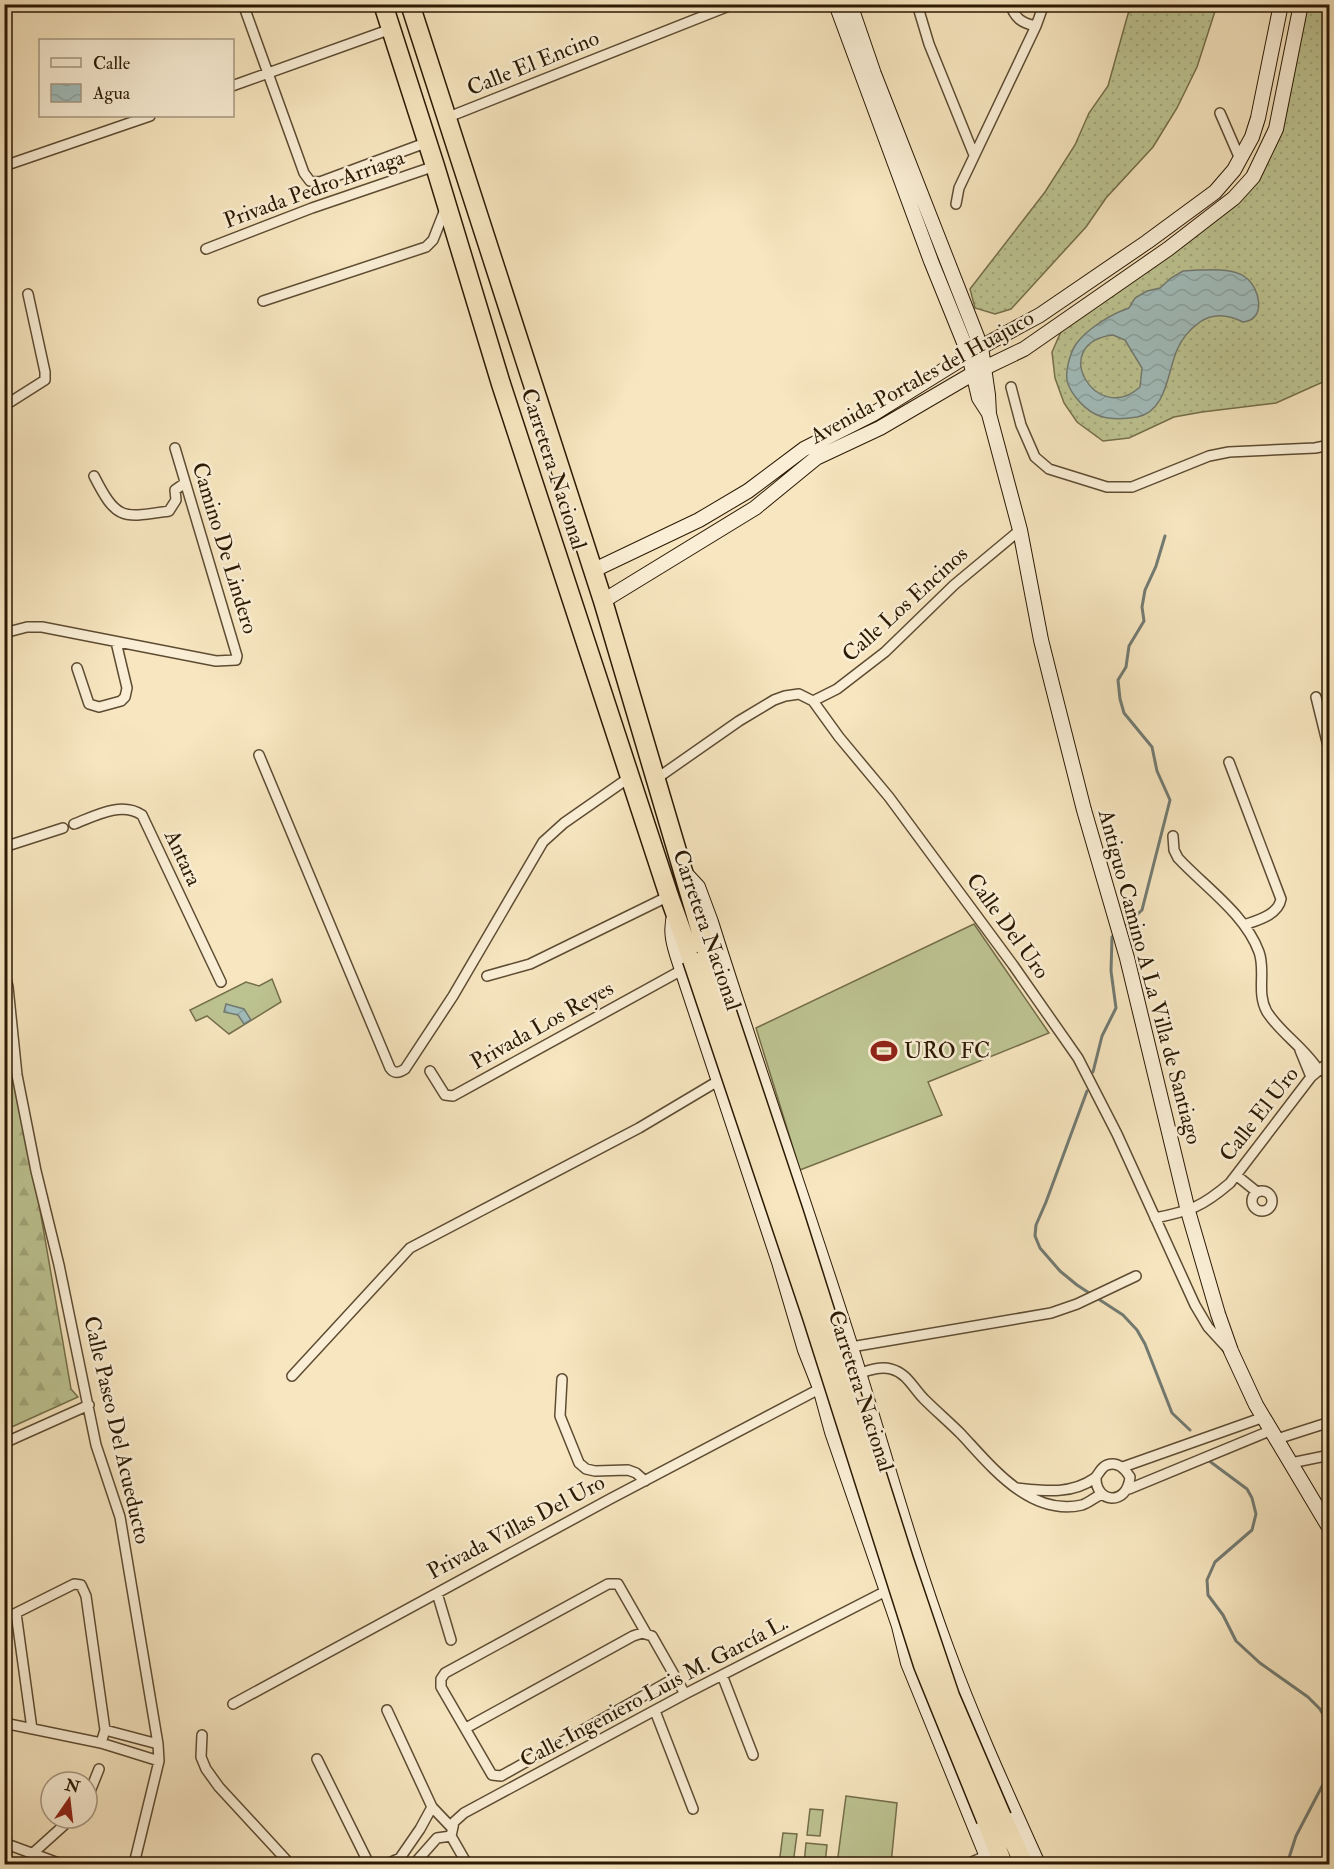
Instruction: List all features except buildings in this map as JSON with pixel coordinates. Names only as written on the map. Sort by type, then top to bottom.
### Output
[{"type":"highway","name":"Carretera Nacional","points":[[383,4],[428,142],[501,384],[669,896],[794,1213],[904,1560],[994,1818],[1003,1864]]},
{"type":"highway","name":"Carretera Nacional","points":[[410,4],[603,601],[683,870],[693,960]]},
{"type":"highway","name":"Carretera Nacional","points":[[994,1818],[1024,1864]]},
{"type":"street","points":[[243,4],[304,173],[310,181],[320,182],[428,142]]},
{"type":"street","name":"Calle El Encino","points":[[446,118],[734,4]]},
{"type":"street","points":[[836,4],[927,250],[975,351]]},
{"type":"street","name":"Antiguo Camino A La Villa de Santiago","points":[[850,4],[975,351],[979,371],[979,398],[989,414],[1020,530],[1041,640],[1053,688],[1084,810],[1119,931],[1188,1211],[1218,1314],[1231,1352],[1251,1396],[1329,1529]]},
{"type":"street","points":[[917,4],[929,44],[974,155]]},
{"type":"street","points":[[1010,4],[1020,22],[1036,27]]},
{"type":"street","points":[[956,204],[959,188],[1036,27],[1044,4]]},
{"type":"street","name":"Avenida Portales del Huajuco","points":[[592,571],[699,520],[748,491],[804,449],[873,414],[975,351],[1033,319],[1147,242],[1215,192],[1224,184],[1252,137],[1258,118],[1281,4]]},
{"type":"street","name":"Avenida Portales del Huajuco","points":[[603,601],[754,508],[816,458],[880,428],[979,371],[1024,349],[1223,208],[1253,177],[1276,129],[1301,4]]},
{"type":"street","points":[[234,85],[391,29]]},
{"type":"street","points":[[1220,113],[1240,159]]},
{"type":"street","points":[[4,166],[147,117]]},
{"type":"street","name":"Privada Pedro Arriaga","points":[[206,249],[312,208],[435,166]]},
{"type":"street","points":[[263,301],[426,247],[433,240],[447,205]]},
{"type":"street","points":[[4,406],[45,380],[28,294]]},
{"type":"street","points":[[1033,319],[1044,335]]},
{"type":"street","points":[[1011,387],[1021,425],[1035,457],[1049,469],[1107,487],[1132,487],[1209,456],[1229,452],[1315,448],[1329,445]]},
{"type":"street","name":"Camino De Lindero","points":[[116,642],[216,661],[236,660],[237,656],[175,448]]},
{"type":"street","points":[[94,477],[107,501],[123,514],[134,516],[169,511],[176,500],[175,490],[184,483]]},
{"type":"street","points":[[699,520],[707,539]]},
{"type":"street","name":"Calle Los Encinos","points":[[813,701],[837,689],[878,658],[954,585],[1020,530]]},
{"type":"street","points":[[4,633],[27,627],[42,627],[116,642],[126,688],[125,697],[121,701],[99,707],[89,704],[77,668]]},
{"type":"street","points":[[656,779],[739,721],[774,700],[799,694],[813,701]]},
{"type":"street","points":[[1316,697],[1329,754]]},
{"type":"street","name":"Calle Del Uro","points":[[813,701],[838,737],[896,807],[1013,965],[1078,1058],[1117,1134],[1195,1305],[1208,1327],[1231,1352]]},
{"type":"street","points":[[259,754],[390,1068],[400,1073],[405,1070],[453,996],[543,842],[564,823],[630,777]]},
{"type":"street","points":[[1229,762],[1281,899],[1280,905],[1272,913],[1244,925]]},
{"type":"street","name":"Antara","points":[[74,824],[117,809],[134,810],[142,815],[221,982]]},
{"type":"street","points":[[4,847],[63,828]]},
{"type":"street","points":[[1173,836],[1174,850],[1178,858],[1244,925],[1260,954],[1262,992],[1266,1011],[1299,1047],[1315,1074]]},
{"type":"street","points":[[683,870],[698,887],[704,899],[849,1341],[945,1646],[972,1714],[1038,1864]]},
{"type":"street","points":[[487,976],[530,964],[669,896]]},
{"type":"street","points":[[693,960],[718,1081],[779,1262],[805,1350],[820,1389],[832,1432],[918,1688],[988,1860],[967,1864]]},
{"type":"street","name":"Privada Los Reyes","points":[[430,1071],[445,1095],[453,1096],[693,960]]},
{"type":"street","name":"Calle Paseo Del Acueducto","points":[[4,971],[8,987],[19,1086],[96,1444],[122,1525],[158,1744],[159,1761],[134,1864]]},
{"type":"street","name":"Calle El Uro","points":[[1155,1218],[1188,1211],[1215,1196],[1236,1175],[1315,1074],[1329,1061]]},
{"type":"street","points":[[292,1376],[410,1248],[639,1128],[718,1081]]},
{"type":"street","points":[[1236,1175],[1257,1192]]},
{"type":"street","points":[[805,1350],[821,1354],[830,1352],[849,1341],[1051,1313],[1136,1276]]},
{"type":"street","name":"Privada Villas Del Uro","points":[[233,1704],[645,1480],[820,1389],[859,1373],[880,1368],[892,1369],[906,1376],[923,1398],[989,1465],[1035,1500],[1058,1505],[1084,1504],[1102,1494]]},
{"type":"street","points":[[562,1379],[560,1416],[579,1463],[586,1469],[595,1471],[628,1470],[645,1480]]},
{"type":"street","points":[[4,1443],[89,1405]]},
{"type":"street","points":[[832,1432],[832,1424],[843,1411],[859,1410],[872,1420]]},
{"type":"street","points":[[1124,1467],[1264,1418]]},
{"type":"street","points":[[1129,1489],[1130,1477],[1124,1467],[1116,1464],[1107,1465],[1096,1477],[1096,1483],[1102,1494],[1111,1498],[1121,1496],[1129,1489],[1274,1434],[1329,1422]]},
{"type":"street","points":[[1291,1463],[1329,1455]]},
{"type":"street","points":[[1017,1488],[1058,1492],[1071,1490],[1096,1477]]},
{"type":"street","points":[[4,1619],[74,1584],[80,1584],[86,1596],[105,1730],[101,1743]]},
{"type":"street","points":[[675,1678],[501,1776],[492,1774],[441,1687],[441,1679],[445,1673],[608,1584],[618,1584],[646,1633],[652,1636],[685,1694]]},
{"type":"street","name":"Calle Ingeniero Luis M. García L.","points":[[452,1832],[454,1822],[464,1814],[685,1694],[886,1591]]},
{"type":"street","points":[[437,1593],[451,1640]]},
{"type":"street","points":[[16,1613],[32,1729]]},
{"type":"street","points":[[466,1728],[633,1636],[646,1633]]},
{"type":"street","points":[[722,1675],[753,1755]]},
{"type":"street","points":[[387,1710],[432,1807],[452,1832],[467,1864]]},
{"type":"street","points":[[655,1711],[693,1809]]},
{"type":"street","points":[[4,1723],[101,1743],[159,1761]]},
{"type":"street","points":[[105,1730],[158,1744]]},
{"type":"street","points":[[202,1735],[201,1757],[206,1769],[290,1864]]},
{"type":"street","points":[[317,1759],[369,1864]]},
{"type":"street","points":[[387,1864],[403,1861],[432,1807]]},
{"type":"street","points":[[420,1829],[431,1843]]},
{"type":"street","points":[[32,1854],[59,1830]]},
{"type":"street","points":[[414,1864],[431,1843],[452,1832]]},
{"type":"street","points":[[4,1843],[61,1864]]},
{"type":"green space","points":[[1137,5],[1217,5],[1197,67],[1177,108],[1153,147],[1106,198],[1086,227],[1011,309],[995,314],[975,308],[970,289],[1045,192],[1075,145],[1089,113],[1108,86],[1128,14]]},
{"type":"green space","points":[[1305,5],[1329,5],[1330,363],[1323,382],[1276,403],[1174,417],[1129,438],[1103,441],[1077,422],[1064,403],[1055,378],[1052,352],[1063,327],[1206,228],[1249,190],[1268,162],[1276,142]]},
{"type":"green space","name":"URO FC","points":[[974,924],[1049,1033],[928,1082],[942,1115],[800,1170],[756,1028]]},
{"type":"green space","points":[[272,979],[281,1002],[229,1034],[207,1016],[196,1021],[190,1010],[246,982],[259,986]]},
{"type":"green space","points":[[4,1002],[71,1389],[78,1397],[5,1430]]},
{"type":"green space","points":[[846,1796],[897,1803],[891,1864],[837,1864]]},
{"type":"green space","points":[[810,1809],[823,1810],[820,1836],[807,1835]]},
{"type":"green space","points":[[783,1833],[797,1834],[793,1864],[779,1864]]},
{"type":"green space","points":[[806,1843],[827,1845],[825,1864],[804,1864]]},
{"type":"water","points":[[1223,270],[1245,277],[1254,288],[1259,302],[1256,316],[1243,322],[1227,316],[1216,316],[1205,319],[1193,328],[1177,350],[1160,399],[1147,413],[1137,417],[1113,419],[1090,411],[1073,394],[1067,380],[1068,364],[1076,344],[1100,323],[1129,308],[1135,298],[1147,291],[1160,288],[1183,271]],"holes":[[[1113,335],[1125,340],[1142,368],[1140,387],[1124,397],[1108,397],[1095,390],[1085,379],[1081,366],[1083,352],[1093,341]]]},
{"type":"water","points":[[226,1004],[244,1009],[251,1020],[244,1024],[238,1015],[224,1012]]},
{"type":"waterway","points":[[1124,927],[1142,910],[1170,800],[1157,771],[1152,747],[1124,713],[1118,680],[1126,667],[1129,646],[1144,621],[1142,607],[1145,590],[1156,566],[1165,536]]},
{"type":"waterway","points":[[1093,1072],[1102,1036],[1116,1008],[1111,971],[1112,937],[1116,933]]},
{"type":"waterway","points":[[1087,1091],[1036,1225],[1035,1236],[1040,1248],[1060,1271],[1123,1315],[1137,1330],[1145,1344],[1172,1413],[1190,1430]]},
{"type":"waterway","points":[[1208,1460],[1247,1489],[1256,1514],[1252,1530],[1215,1562],[1207,1580],[1208,1595],[1223,1615],[1236,1641],[1260,1663],[1308,1697],[1320,1709],[1330,1727]]},
{"type":"waterway","points":[[1287,1864],[1296,1836],[1330,1771]]},
{"type":"place","name":"URO FC","points":[[884,1051]]}]
